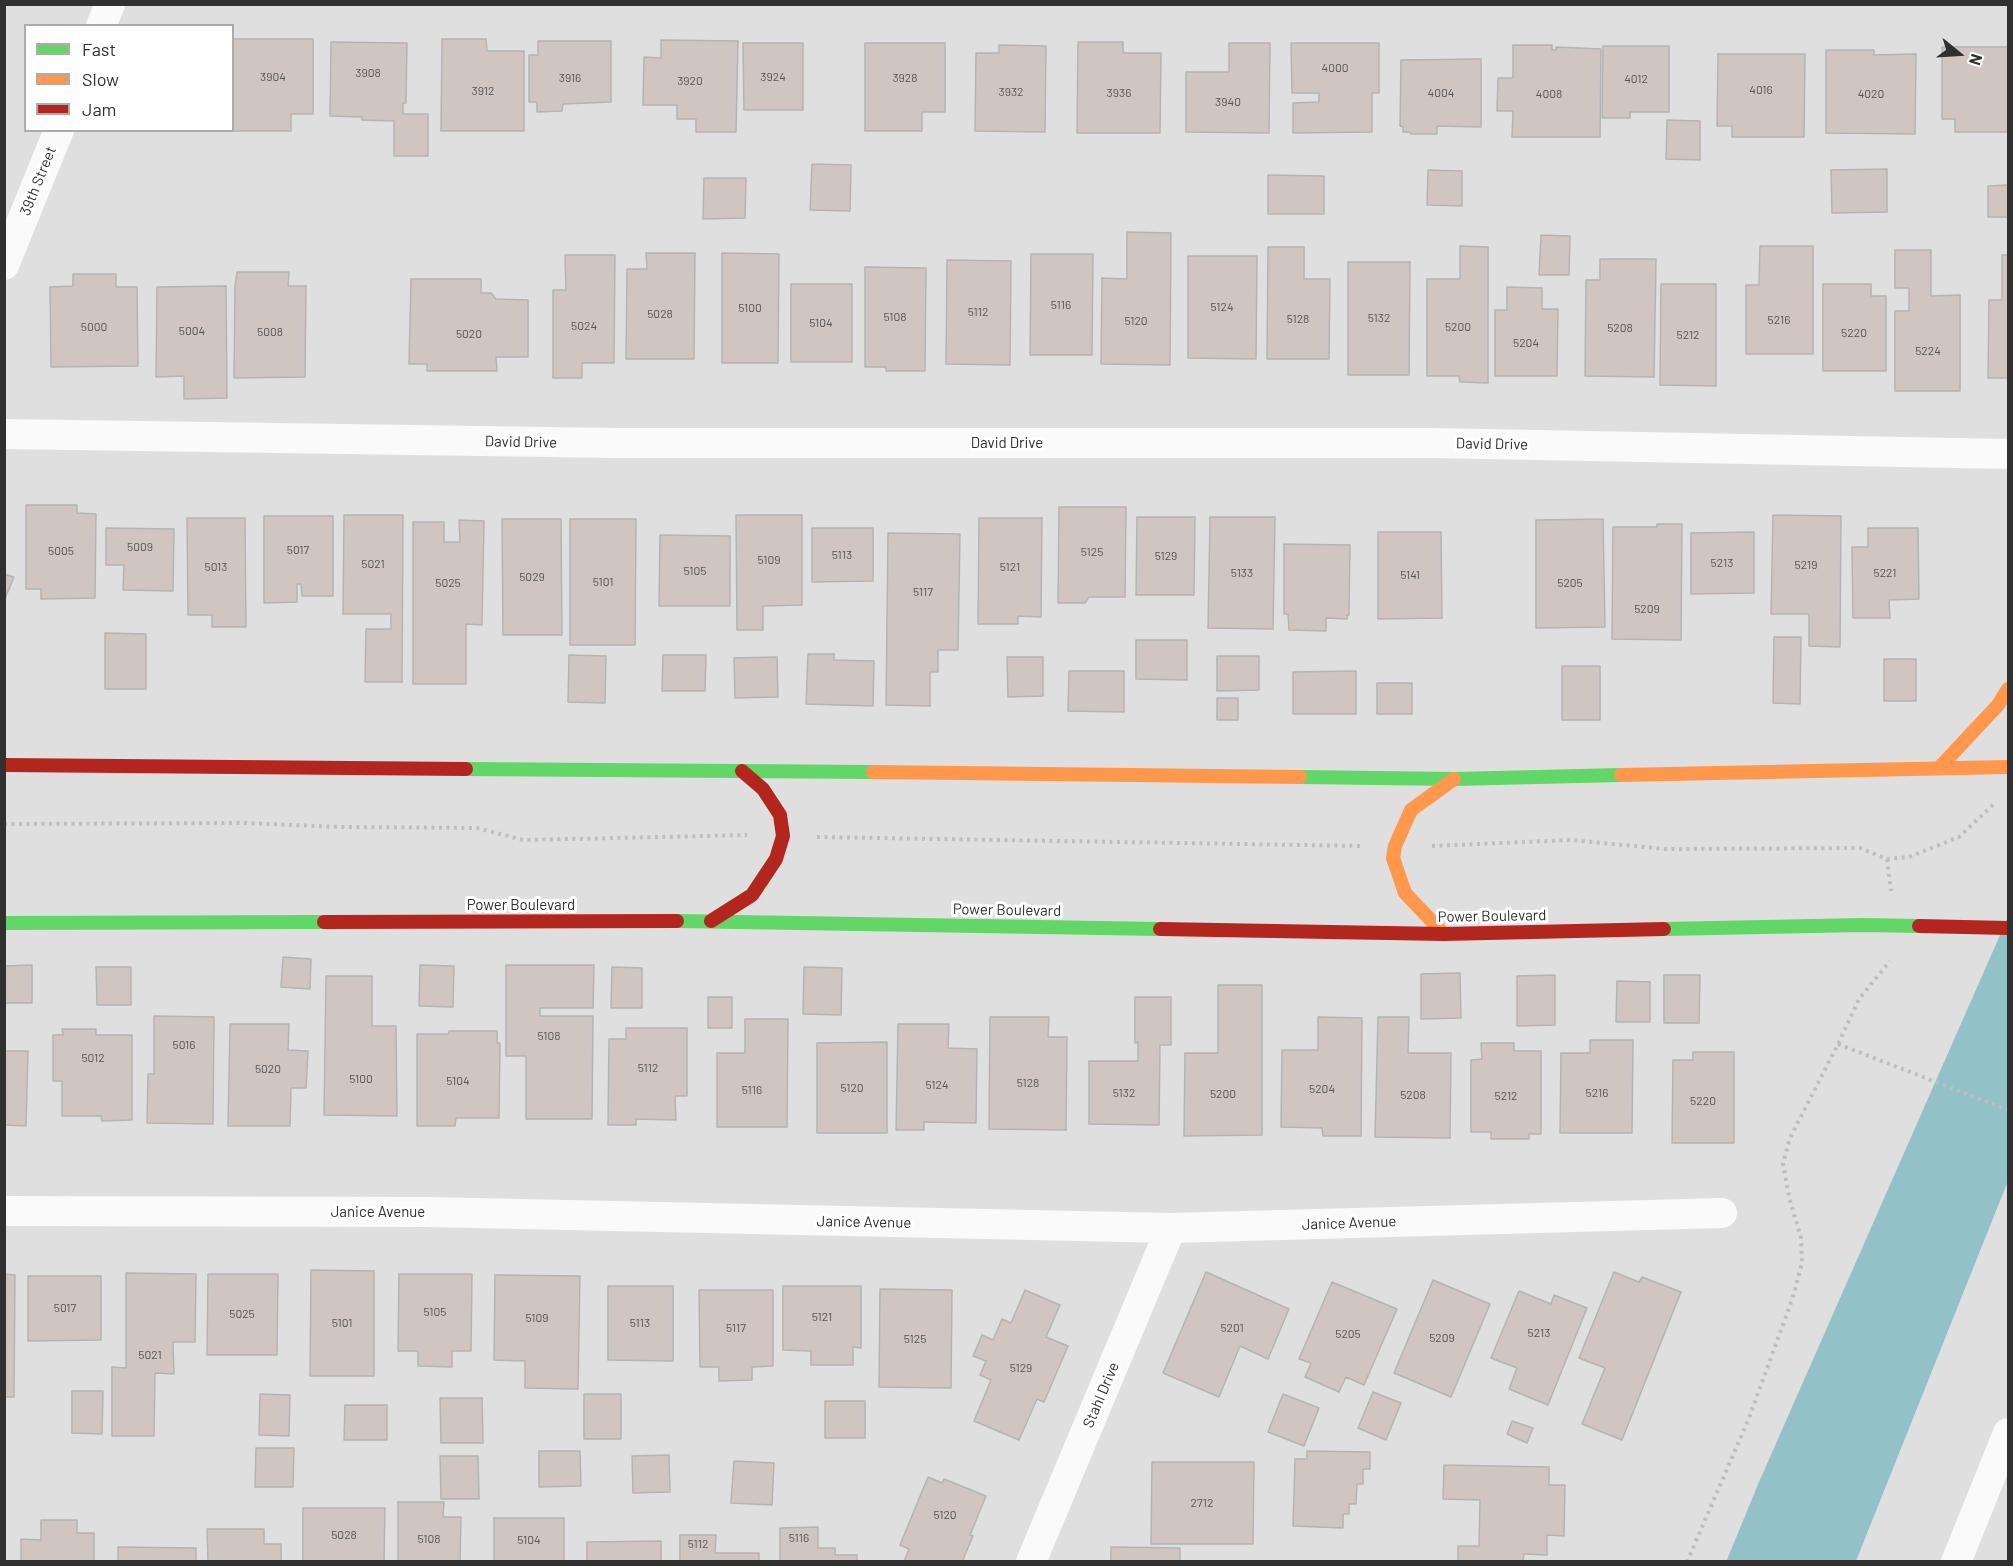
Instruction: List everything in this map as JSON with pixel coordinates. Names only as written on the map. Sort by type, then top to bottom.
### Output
[{"type":"street","points":[[102,24],[110,4]]},
{"type":"street","name":"39th Street","points":[[4,265],[58,132]]},
{"type":"street","name":"David Drive","points":[[4,434],[616,444],[1432,443],[2008,454]]},
{"type":"street","points":[[1939,768],[1998,705],[2008,689]]},
{"type":"street","points":[[4,765],[1455,779],[2008,767]]},
{"type":"street","points":[[711,921],[752,895],[776,859],[783,836],[780,815],[763,789],[742,771]]},
{"type":"street","points":[[1444,934],[1405,893],[1394,858],[1395,846],[1411,810],[1455,779]]},
{"type":"street","name":"Power Boulevard","points":[[4,922],[711,921],[1444,934],[1863,925],[2002,928]]},
{"type":"street","name":"Janice Avenue","points":[[4,1211],[428,1212],[1171,1228],[1722,1213]]},
{"type":"street","name":"Stahl Drive","points":[[1031,1562],[1171,1228]]},
{"type":"street","points":[[1956,1562],[2008,1433]]},
{"type":"path","points":[[4,824],[245,823],[341,827],[477,828],[523,840],[737,835],[1395,846],[1571,840],[1665,849],[1860,848],[1887,859],[1909,857],[1959,837],[1997,801]]},
{"type":"path","points":[[1687,1562],[1749,1418],[1792,1300],[1802,1263],[1802,1238],[1789,1197],[1783,1163],[1790,1138],[1839,1044],[1859,999],[1890,961],[1893,926],[1887,859]]},
{"type":"path","points":[[1839,1044],[2008,1110]]},
{"type":"water","points":[[2008,917],[2008,1181],[1856,1561],[1726,1562],[1759,1482]]},
{"type":"building","points":[[234,39],[313,39],[313,114],[291,114],[291,131],[234,131]]},
{"type":"building","points":[[442,39],[486,39],[487,51],[524,51],[524,131],[441,131]]},
{"type":"building","points":[[661,40],[738,41],[736,132],[696,132],[696,119],[677,119],[677,105],[643,105],[644,57],[661,58]]},
{"type":"building","points":[[538,41],[611,41],[611,102],[563,104],[562,111],[537,112],[537,102],[529,102],[529,55],[538,55]]},
{"type":"building","points":[[331,42],[407,43],[406,103],[403,103],[403,114],[428,114],[428,156],[394,156],[394,121],[330,116]]},
{"type":"building","points":[[1078,42],[1123,42],[1123,53],[1161,53],[1160,133],[1077,133]]},
{"type":"building","points":[[743,43],[803,43],[803,110],[744,110]]},
{"type":"building","points":[[865,43],[945,43],[945,112],[922,112],[922,131],[865,131]]},
{"type":"building","points":[[1229,43],[1270,43],[1269,133],[1186,132],[1186,72],[1229,72]]},
{"type":"building","points":[[1291,43],[1379,43],[1379,93],[1372,93],[1372,132],[1293,133],[1293,103],[1319,102],[1319,93],[1292,93]]},
{"type":"building","points":[[999,45],[1046,46],[1045,132],[975,131],[976,53],[999,53]]},
{"type":"building","points":[[1513,45],[1552,45],[1552,50],[1556,50],[1556,47],[1601,49],[1600,137],[1512,137],[1513,111],[1497,111],[1498,78],[1513,78]]},
{"type":"building","points":[[1603,46],[1669,46],[1669,112],[1630,112],[1630,118],[1602,118]]},
{"type":"building","points":[[1942,47],[2008,47],[2008,132],[1955,132],[1955,119],[1942,119]]},
{"type":"building","points":[[1826,50],[1874,50],[1874,55],[1916,54],[1915,134],[1826,133]]},
{"type":"building","points":[[1718,54],[1805,54],[1804,137],[1732,137],[1732,126],[1717,126]]},
{"type":"building","points":[[1481,59],[1481,127],[1437,126],[1437,134],[1403,132],[1403,127],[1400,126],[1401,60]]},
{"type":"building","points":[[1667,120],[1700,121],[1700,160],[1666,159]]},
{"type":"building","points":[[812,164],[851,165],[850,211],[810,210]]},
{"type":"building","points":[[1887,169],[1887,212],[1832,213],[1831,170]]},
{"type":"building","points":[[1428,170],[1462,171],[1462,206],[1427,205]]},
{"type":"building","points":[[1268,175],[1324,176],[1324,214],[1268,214]]},
{"type":"building","points":[[704,178],[746,178],[745,218],[703,219]]},
{"type":"building","points":[[2008,185],[2008,217],[1988,217],[1988,186]]},
{"type":"building","points":[[1127,232],[1171,233],[1170,365],[1101,364],[1102,278],[1127,279]]},
{"type":"building","points":[[1541,235],[1570,236],[1569,275],[1539,275]]},
{"type":"building","points":[[1460,246],[1488,247],[1488,383],[1460,382],[1459,376],[1427,376],[1427,279],[1460,279]]},
{"type":"building","points":[[1760,246],[1813,246],[1813,354],[1746,354],[1746,285],[1759,285]]},
{"type":"building","points":[[1268,247],[1304,247],[1304,279],[1330,279],[1329,359],[1267,359]]},
{"type":"building","points":[[1895,250],[1931,250],[1931,296],[1960,295],[1960,391],[1895,391],[1895,311],[1909,311],[1909,288],[1895,288]]},
{"type":"building","points":[[646,253],[695,253],[694,359],[626,359],[627,269],[647,269]]},
{"type":"building","points":[[722,253],[779,254],[778,363],[722,363]]},
{"type":"building","points":[[1031,254],[1093,254],[1092,355],[1030,355]]},
{"type":"building","points":[[565,255],[615,255],[614,363],[582,363],[582,378],[553,378],[553,290],[566,290]]},
{"type":"building","points":[[2002,255],[2008,255],[2008,378],[1988,378],[1989,300],[2002,300]]},
{"type":"building","points":[[1188,256],[1257,256],[1256,359],[1188,358]]},
{"type":"building","points":[[1600,259],[1656,259],[1654,377],[1585,376],[1586,280],[1600,280]]},
{"type":"building","points":[[947,260],[1011,261],[1010,365],[946,364]]},
{"type":"building","points":[[1348,262],[1410,262],[1409,375],[1348,375]]},
{"type":"building","points":[[865,267],[926,268],[925,371],[886,371],[886,367],[865,367]]},
{"type":"building","points":[[237,272],[289,272],[288,286],[306,286],[305,377],[234,378]]},
{"type":"building","points":[[73,274],[116,274],[116,287],[137,287],[138,366],[51,367],[50,287],[73,286]]},
{"type":"building","points":[[411,279],[481,279],[481,293],[491,293],[496,299],[528,300],[528,357],[496,357],[497,371],[427,371],[427,364],[409,364]]},
{"type":"building","points":[[791,284],[852,284],[852,362],[791,362]]},
{"type":"building","points":[[1661,284],[1716,284],[1716,386],[1660,385]]},
{"type":"building","points":[[1823,284],[1871,284],[1871,296],[1886,296],[1886,371],[1823,371]]},
{"type":"building","points":[[226,286],[227,398],[184,399],[184,376],[156,377],[157,287]]},
{"type":"building","points":[[1507,287],[1542,288],[1542,309],[1558,309],[1557,376],[1495,376],[1495,310],[1507,310]]},
{"type":"building","points":[[26,505],[77,505],[77,513],[96,514],[95,598],[41,599],[41,589],[26,589]]},
{"type":"building","points":[[1059,507],[1126,507],[1125,597],[1089,597],[1085,603],[1058,603]]},
{"type":"building","points":[[344,515],[403,515],[402,682],[365,682],[366,629],[391,629],[391,614],[343,614]]},
{"type":"building","points":[[736,515],[802,515],[802,605],[763,606],[763,630],[737,630]]},
{"type":"building","points":[[1773,515],[1841,516],[1840,647],[1809,646],[1809,614],[1771,614]]},
{"type":"building","points":[[264,516],[333,516],[333,596],[302,596],[301,584],[297,584],[297,602],[264,603]]},
{"type":"building","points":[[1137,517],[1195,517],[1194,595],[1136,595]]},
{"type":"building","points":[[1210,517],[1275,517],[1273,629],[1208,628]]},
{"type":"building","points":[[187,518],[245,518],[246,627],[212,627],[212,615],[188,615]]},
{"type":"building","points":[[979,518],[1042,518],[1041,617],[1018,616],[1018,624],[978,624]]},
{"type":"building","points":[[502,519],[561,519],[562,635],[503,635]]},
{"type":"building","points":[[570,519],[636,519],[635,645],[570,645]]},
{"type":"building","points":[[1603,519],[1605,627],[1536,628],[1536,520]]},
{"type":"building","points":[[459,520],[484,521],[482,625],[466,624],[466,684],[413,684],[413,522],[444,522],[444,542],[460,542]]},
{"type":"building","points":[[1657,524],[1682,524],[1681,640],[1612,639],[1613,527],[1657,527]]},
{"type":"building","points":[[106,528],[174,529],[173,591],[123,590],[124,565],[106,565]]},
{"type":"building","points":[[812,528],[873,528],[873,581],[812,582]]},
{"type":"building","points":[[1868,528],[1918,528],[1919,599],[1889,600],[1890,618],[1853,618],[1852,547],[1868,547]]},
{"type":"building","points":[[1378,532],[1441,532],[1442,618],[1378,619]]},
{"type":"building","points":[[1754,532],[1754,593],[1691,594],[1691,533]]},
{"type":"building","points":[[888,533],[960,534],[958,650],[938,650],[938,672],[930,672],[930,706],[886,705]]},
{"type":"building","points":[[660,535],[730,536],[730,606],[659,606]]},
{"type":"building","points":[[1284,544],[1350,545],[1349,615],[1347,619],[1326,618],[1326,631],[1289,630],[1288,614],[1284,614]]},
{"type":"building","points":[[4,574],[14,577],[4,601]]},
{"type":"building","points":[[105,633],[146,634],[146,689],[105,689]]},
{"type":"building","points":[[1774,637],[1801,637],[1800,704],[1773,703]]},
{"type":"building","points":[[1136,640],[1187,640],[1187,680],[1136,679]]},
{"type":"building","points":[[808,654],[834,654],[834,660],[874,661],[873,706],[806,704]]},
{"type":"building","points":[[569,655],[606,656],[605,703],[568,702]]},
{"type":"building","points":[[663,655],[706,655],[705,691],[662,691]]},
{"type":"building","points":[[1217,656],[1259,656],[1259,690],[1217,691]]},
{"type":"building","points":[[777,657],[778,697],[735,698],[734,658]]},
{"type":"building","points":[[1007,657],[1043,657],[1043,696],[1008,697]]},
{"type":"building","points":[[1884,659],[1916,659],[1916,701],[1884,701]]},
{"type":"building","points":[[1562,666],[1600,666],[1600,720],[1562,720]]},
{"type":"building","points":[[1069,671],[1124,671],[1124,712],[1068,711]]},
{"type":"building","points":[[1356,671],[1356,714],[1293,714],[1293,672]]},
{"type":"building","points":[[1377,683],[1412,683],[1412,714],[1377,714]]},
{"type":"building","points":[[1217,698],[1238,698],[1238,720],[1217,720]]},
{"type":"building","points":[[283,957],[311,959],[310,989],[281,987]]},
{"type":"building","points":[[32,965],[32,1003],[4,1003],[4,966]]},
{"type":"building","points":[[420,965],[454,966],[453,1007],[419,1006]]},
{"type":"building","points":[[506,965],[594,965],[593,1008],[540,1008],[540,1016],[593,1016],[592,1119],[526,1119],[526,1056],[506,1056]]},
{"type":"building","points":[[96,967],[131,967],[131,1005],[97,1005]]},
{"type":"building","points":[[612,967],[642,968],[642,1008],[611,1008]]},
{"type":"building","points":[[804,967],[842,968],[841,1015],[803,1014]]},
{"type":"building","points":[[1460,973],[1461,1018],[1421,1019],[1421,974]]},
{"type":"building","points":[[1555,975],[1555,1025],[1517,1026],[1517,976]]},
{"type":"building","points":[[1664,975],[1700,975],[1699,1023],[1664,1023]]},
{"type":"building","points":[[326,976],[372,976],[372,1026],[396,1026],[397,1116],[324,1115]]},
{"type":"building","points":[[1617,981],[1650,982],[1650,1022],[1616,1022]]},
{"type":"building","points":[[1218,985],[1262,985],[1262,1135],[1184,1136],[1185,1053],[1218,1053]]},
{"type":"building","points":[[708,997],[732,997],[732,1028],[708,1028]]},
{"type":"building","points":[[1135,997],[1171,997],[1171,1045],[1160,1045],[1159,1125],[1089,1124],[1089,1061],[1138,1061],[1138,1042],[1135,1043]]},
{"type":"building","points":[[154,1016],[214,1017],[213,1124],[147,1123],[148,1074],[154,1074]]},
{"type":"building","points":[[990,1017],[1049,1017],[1048,1037],[1067,1037],[1066,1130],[989,1129]]},
{"type":"building","points":[[1318,1017],[1362,1018],[1361,1136],[1323,1136],[1322,1128],[1281,1127],[1282,1050],[1318,1050]]},
{"type":"building","points":[[1378,1017],[1409,1017],[1408,1053],[1451,1053],[1450,1138],[1375,1137]]},
{"type":"building","points":[[745,1019],[788,1019],[787,1127],[717,1127],[717,1053],[745,1053]]},
{"type":"building","points":[[230,1024],[289,1024],[288,1050],[308,1051],[306,1088],[291,1088],[290,1126],[228,1126]]},
{"type":"building","points":[[898,1024],[949,1024],[948,1048],[977,1049],[976,1123],[924,1122],[924,1130],[896,1130]]},
{"type":"building","points":[[626,1028],[687,1028],[687,1096],[675,1096],[676,1120],[636,1119],[636,1125],[608,1125],[609,1039],[626,1039]]},
{"type":"building","points":[[62,1029],[96,1029],[96,1035],[132,1035],[132,1120],[102,1121],[101,1116],[62,1116],[62,1081],[53,1081],[53,1035],[63,1035]]},
{"type":"building","points":[[449,1031],[497,1031],[497,1043],[500,1043],[499,1118],[456,1118],[455,1126],[417,1126],[417,1034],[449,1034]]},
{"type":"building","points":[[1590,1040],[1633,1040],[1632,1133],[1560,1133],[1561,1053],[1590,1053]]},
{"type":"building","points":[[887,1042],[887,1133],[817,1133],[817,1043]]},
{"type":"building","points":[[1481,1043],[1514,1043],[1514,1051],[1541,1051],[1541,1134],[1529,1134],[1529,1139],[1491,1139],[1491,1132],[1471,1132],[1471,1060],[1482,1059]]},
{"type":"building","points":[[4,1051],[28,1051],[26,1126],[4,1125]]},
{"type":"building","points":[[1693,1052],[1734,1052],[1734,1143],[1672,1143],[1673,1060],[1693,1060]]},
{"type":"building","points":[[311,1270],[374,1271],[374,1376],[310,1376]]},
{"type":"building","points":[[1206,1272],[1289,1309],[1268,1359],[1240,1346],[1219,1397],[1163,1373]]},
{"type":"building","points":[[1614,1272],[1639,1282],[1642,1277],[1681,1292],[1622,1440],[1582,1424],[1605,1368],[1579,1358]]},
{"type":"building","points":[[126,1273],[196,1274],[195,1342],[173,1342],[174,1374],[155,1373],[154,1436],[112,1436],[112,1367],[126,1368]]},
{"type":"building","points":[[4,1274],[15,1275],[14,1397],[4,1397]]},
{"type":"building","points":[[208,1274],[278,1274],[277,1355],[207,1355]]},
{"type":"building","points":[[399,1274],[472,1274],[471,1351],[452,1351],[452,1367],[418,1366],[418,1351],[398,1351]]},
{"type":"building","points":[[495,1275],[580,1276],[578,1389],[525,1388],[525,1361],[494,1360]]},
{"type":"building","points":[[28,1276],[101,1276],[101,1340],[28,1341]]},
{"type":"building","points":[[1433,1280],[1490,1304],[1451,1397],[1394,1373]]},
{"type":"building","points":[[1332,1282],[1397,1309],[1364,1385],[1346,1377],[1339,1392],[1305,1377],[1311,1363],[1299,1359]]},
{"type":"building","points":[[608,1286],[673,1286],[673,1361],[608,1360]]},
{"type":"building","points":[[783,1286],[861,1286],[861,1348],[853,1347],[853,1365],[811,1365],[811,1351],[783,1350]]},
{"type":"building","points":[[880,1289],[952,1290],[951,1388],[879,1387]]},
{"type":"building","points":[[699,1290],[773,1290],[773,1366],[752,1367],[752,1380],[719,1381],[719,1367],[700,1367]]},
{"type":"building","points":[[1025,1290],[1060,1305],[1046,1337],[1068,1346],[1044,1402],[1037,1399],[1019,1440],[974,1421],[991,1380],[980,1375],[986,1361],[973,1356],[982,1335],[993,1340],[1002,1319],[1011,1323]]},
{"type":"building","points":[[1519,1291],[1551,1304],[1554,1295],[1587,1308],[1548,1405],[1509,1389],[1517,1368],[1491,1358]]},
{"type":"building","points":[[72,1391],[103,1391],[102,1434],[72,1433]]},
{"type":"building","points":[[1373,1392],[1401,1403],[1386,1440],[1358,1428]]},
{"type":"building","points":[[260,1394],[290,1395],[289,1436],[259,1435]]},
{"type":"building","points":[[584,1394],[621,1394],[621,1439],[584,1439]]},
{"type":"building","points":[[1283,1394],[1319,1408],[1304,1446],[1268,1432]]},
{"type":"building","points":[[440,1398],[482,1398],[483,1443],[441,1443]]},
{"type":"building","points":[[825,1401],[865,1401],[865,1438],[825,1438]]},
{"type":"building","points":[[345,1405],[387,1405],[387,1440],[344,1440]]},
{"type":"building","points":[[1512,1421],[1533,1428],[1527,1443],[1507,1434]]},
{"type":"building","points":[[256,1448],[294,1448],[293,1487],[255,1487]]},
{"type":"building","points":[[539,1451],[580,1451],[581,1486],[539,1487]]},
{"type":"building","points":[[1307,1451],[1370,1452],[1370,1469],[1363,1469],[1363,1484],[1357,1484],[1356,1504],[1349,1504],[1349,1514],[1343,1514],[1343,1528],[1293,1526],[1295,1459],[1307,1459]]},
{"type":"building","points":[[669,1455],[670,1492],[633,1493],[632,1456]]},
{"type":"building","points":[[440,1456],[478,1456],[479,1499],[441,1499]]},
{"type":"building","points":[[734,1461],[774,1463],[772,1505],[731,1503]]},
{"type":"building","points":[[1152,1462],[1254,1462],[1253,1544],[1151,1544]]},
{"type":"building","points":[[1444,1465],[1549,1467],[1549,1485],[1565,1485],[1564,1536],[1547,1535],[1547,1555],[1524,1554],[1523,1562],[1458,1562],[1458,1546],[1479,1546],[1480,1500],[1443,1499]]},
{"type":"building","points":[[928,1477],[942,1483],[944,1479],[986,1496],[962,1562],[904,1562],[909,1549],[900,1545]]},
{"type":"building","points":[[398,1502],[444,1502],[443,1517],[461,1517],[460,1562],[398,1562]]},
{"type":"building","points":[[303,1508],[385,1508],[384,1562],[303,1562]]},
{"type":"building","points":[[494,1518],[564,1518],[564,1562],[494,1562]]},
{"type":"building","points":[[41,1520],[77,1520],[77,1533],[94,1533],[94,1562],[21,1562],[21,1539],[41,1540]]},
{"type":"building","points":[[818,1527],[818,1548],[835,1548],[835,1555],[857,1555],[857,1562],[780,1562],[780,1528]]},
{"type":"building","points":[[207,1529],[264,1529],[264,1544],[281,1544],[281,1562],[208,1562]]},
{"type":"building","points":[[680,1535],[716,1535],[715,1553],[759,1553],[759,1562],[680,1562]]},
{"type":"building","points":[[661,1541],[661,1562],[587,1562],[587,1542]]},
{"type":"building","points":[[118,1547],[196,1548],[196,1562],[118,1562]]},
{"type":"building","points":[[1111,1547],[1180,1548],[1180,1562],[1111,1562]]},
{"type":"traffic: fast","points":[[466,769],[873,772]]},
{"type":"traffic: fast","points":[[1300,777],[1454,779],[1621,775]]},
{"type":"traffic: fast","points":[[677,921],[1160,929]]},
{"type":"traffic: fast","points":[[4,923],[324,922]]},
{"type":"traffic: fast","points":[[1664,929],[1919,926]]},
{"type":"traffic: slow","points":[[1939,768],[1998,705],[2008,689]]},
{"type":"traffic: slow","points":[[1621,775],[2008,767]]},
{"type":"traffic: slow","points":[[873,772],[1300,777]]},
{"type":"traffic: slow","points":[[1444,934],[1405,893],[1393,858],[1395,846],[1411,810],[1454,779]]},
{"type":"traffic: jam","points":[[4,765],[466,769]]},
{"type":"traffic: jam","points":[[711,921],[752,895],[776,859],[783,836],[780,815],[763,789],[742,771]]},
{"type":"traffic: jam","points":[[324,922],[677,921]]},
{"type":"traffic: jam","points":[[1919,926],[2008,928]]},
{"type":"traffic: jam","points":[[1160,929],[1444,934],[1664,929]]}]
